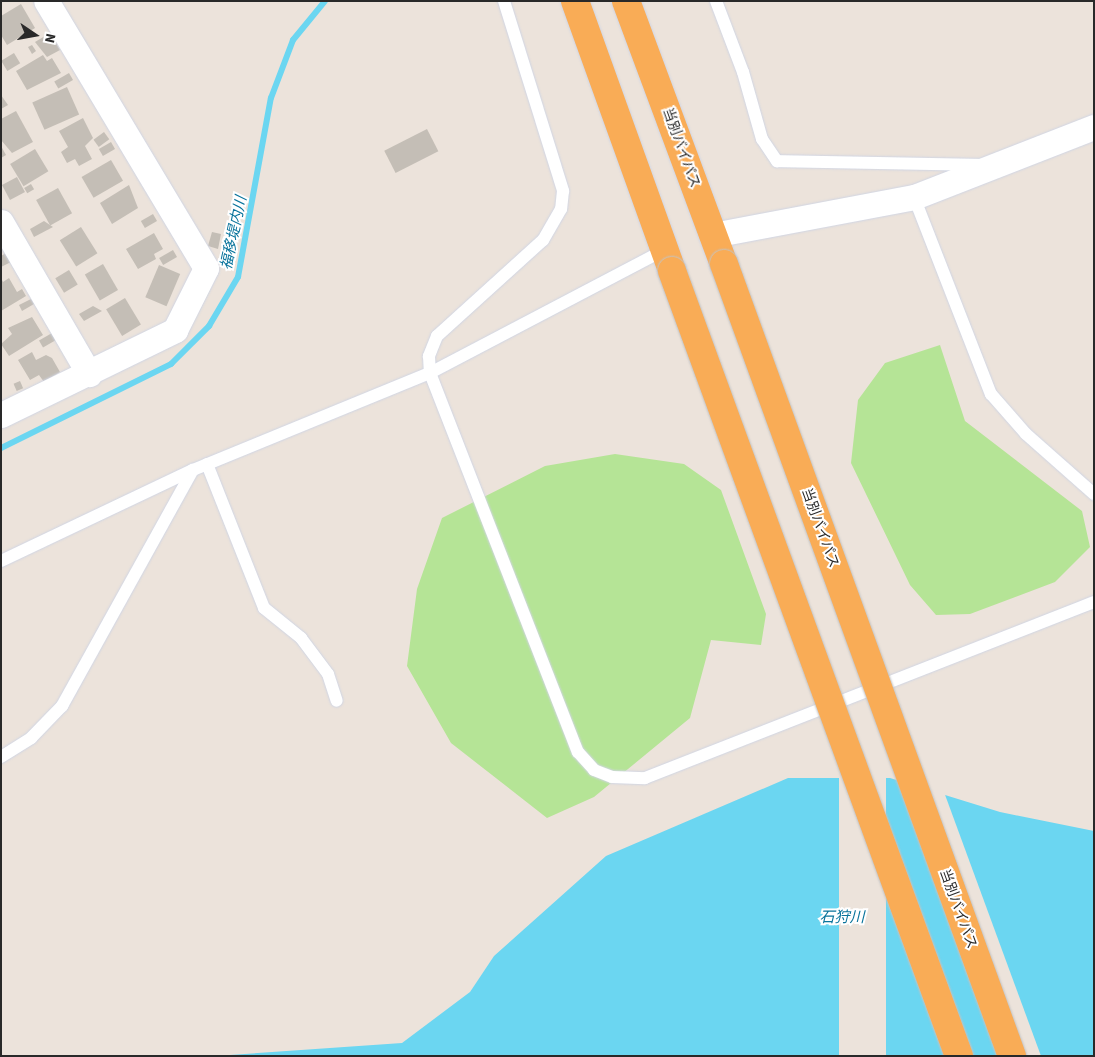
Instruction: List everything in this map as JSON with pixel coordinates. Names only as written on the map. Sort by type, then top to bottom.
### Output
[{"type":"highway","points":[[575,1],[668,261],[959,1056]]},
{"type":"highway","name":"当別バイパス","points":[[626,1],[724,264],[1012,1056]]},
{"type":"street","points":[[1,415],[89,374],[175,330],[206,268],[46,1]]},
{"type":"street","points":[[713,235],[914,197],[1094,127]]},
{"type":"street","points":[[1,222],[89,374]]},
{"type":"lane","points":[[504,1],[562,191],[562,209],[544,240],[438,336],[429,356],[430,373],[578,752],[594,770],[612,777],[645,778],[1094,602]]},
{"type":"lane","points":[[716,1],[762,139],[777,161],[999,165]]},
{"type":"lane","points":[[914,197],[992,394],[1026,434],[1094,494]]},
{"type":"lane","points":[[1,561],[193,470],[430,373],[668,261]]},
{"type":"lane","points":[[207,464],[264,608],[301,638],[328,674],[338,701]]},
{"type":"lane","points":[[1,757],[37,734],[62,706],[193,470]]},
{"type":"green space","points":[[940,345],[965,421],[1082,511],[1090,547],[1055,582],[970,614],[936,615],[910,585],[851,463],[858,400],[885,363]]},
{"type":"green space","points":[[615,454],[684,464],[721,490],[766,614],[761,645],[711,640],[690,718],[594,797],[547,818],[451,743],[407,666],[417,589],[442,518],[545,466]]},
{"type":"water","name":"石狩川","points":[[788,778],[890,778],[1000,812],[1094,831],[1094,1056],[215,1056],[402,1043],[470,992],[494,956],[606,856]]},
{"type":"pier","points":[[839,776],[886,776],[886,1056],[839,1056]]},
{"type":"pier","points":[[905,780],[944,792],[1041,1056],[1008,1056]]},
{"type":"building","points":[[21,4],[35,28],[7,45],[1,35],[1,16]]},
{"type":"building","points":[[50,33],[60,50],[47,57],[35,42]]},
{"type":"building","points":[[32,45],[36,51],[32,54],[28,47]]},
{"type":"building","points":[[14,53],[20,63],[7,71],[1,61]]},
{"type":"building","points":[[43,55],[47,61],[52,58],[61,73],[27,90],[16,71]]},
{"type":"building","points":[[69,73],[73,80],[58,88],[54,82]]},
{"type":"building","points":[[67,87],[79,114],[44,130],[32,102]]},
{"type":"building","points":[[1,95],[8,105],[1,109]]},
{"type":"building","points":[[16,111],[33,142],[12,153],[1,140],[1,119]]},
{"type":"building","points":[[83,118],[93,138],[85,146],[92,159],[79,166],[75,159],[67,163],[61,152],[68,147],[59,131]]},
{"type":"building","points":[[427,129],[438,151],[396,173],[384,151]]},
{"type":"building","points":[[104,132],[109,139],[99,147],[93,140]]},
{"type":"building","points":[[111,142],[115,149],[103,156],[99,149]]},
{"type":"building","points":[[1,146],[6,155],[1,158]]},
{"type":"building","points":[[35,149],[48,171],[24,186],[10,164]]},
{"type":"building","points":[[111,160],[123,181],[94,198],[82,177]]},
{"type":"building","points":[[17,177],[25,192],[10,200],[2,185]]},
{"type":"building","points":[[31,184],[34,189],[27,193],[24,188]]},
{"type":"building","points":[[129,185],[138,208],[112,224],[100,203]]},
{"type":"building","points":[[58,188],[72,213],[50,225],[36,200]]},
{"type":"building","points":[[153,214],[157,221],[145,228],[141,221]]},
{"type":"building","points":[[44,221],[53,227],[34,237],[30,229]]},
{"type":"building","points":[[81,227],[97,253],[76,267],[60,240]]},
{"type":"building","points":[[212,232],[221,234],[218,249],[208,246]]},
{"type":"building","points":[[154,233],[163,249],[154,254],[156,259],[138,269],[126,249]]},
{"type":"building","points":[[173,250],[177,257],[163,265],[159,258]]},
{"type":"building","points":[[6,253],[11,262],[1,267],[1,256]]},
{"type":"building","points":[[103,264],[118,290],[100,300],[85,274]]},
{"type":"building","points":[[159,265],[180,274],[166,306],[145,297]]},
{"type":"building","points":[[69,270],[78,285],[64,293],[55,278]]},
{"type":"building","points":[[1,278],[3,282],[9,278],[17,292],[22,289],[26,296],[1,311]]},
{"type":"building","points":[[125,298],[141,325],[122,336],[106,309]]},
{"type":"building","points":[[31,299],[34,304],[22,311],[19,305]]},
{"type":"building","points":[[93,306],[102,311],[84,321],[79,314]]},
{"type":"building","points":[[32,317],[43,335],[9,356],[1,344],[12,334],[8,328]]},
{"type":"building","points":[[52,333],[56,340],[43,347],[39,340]]},
{"type":"building","points":[[32,352],[36,360],[46,355],[52,358],[60,372],[44,382],[39,375],[30,380],[18,360]]},
{"type":"building","points":[[20,381],[23,388],[17,391],[14,384]]},
{"type":"waterway","name":"福移堤内川","points":[[1,448],[171,364],[209,326],[238,277],[271,98],[293,40],[325,1]]}]
